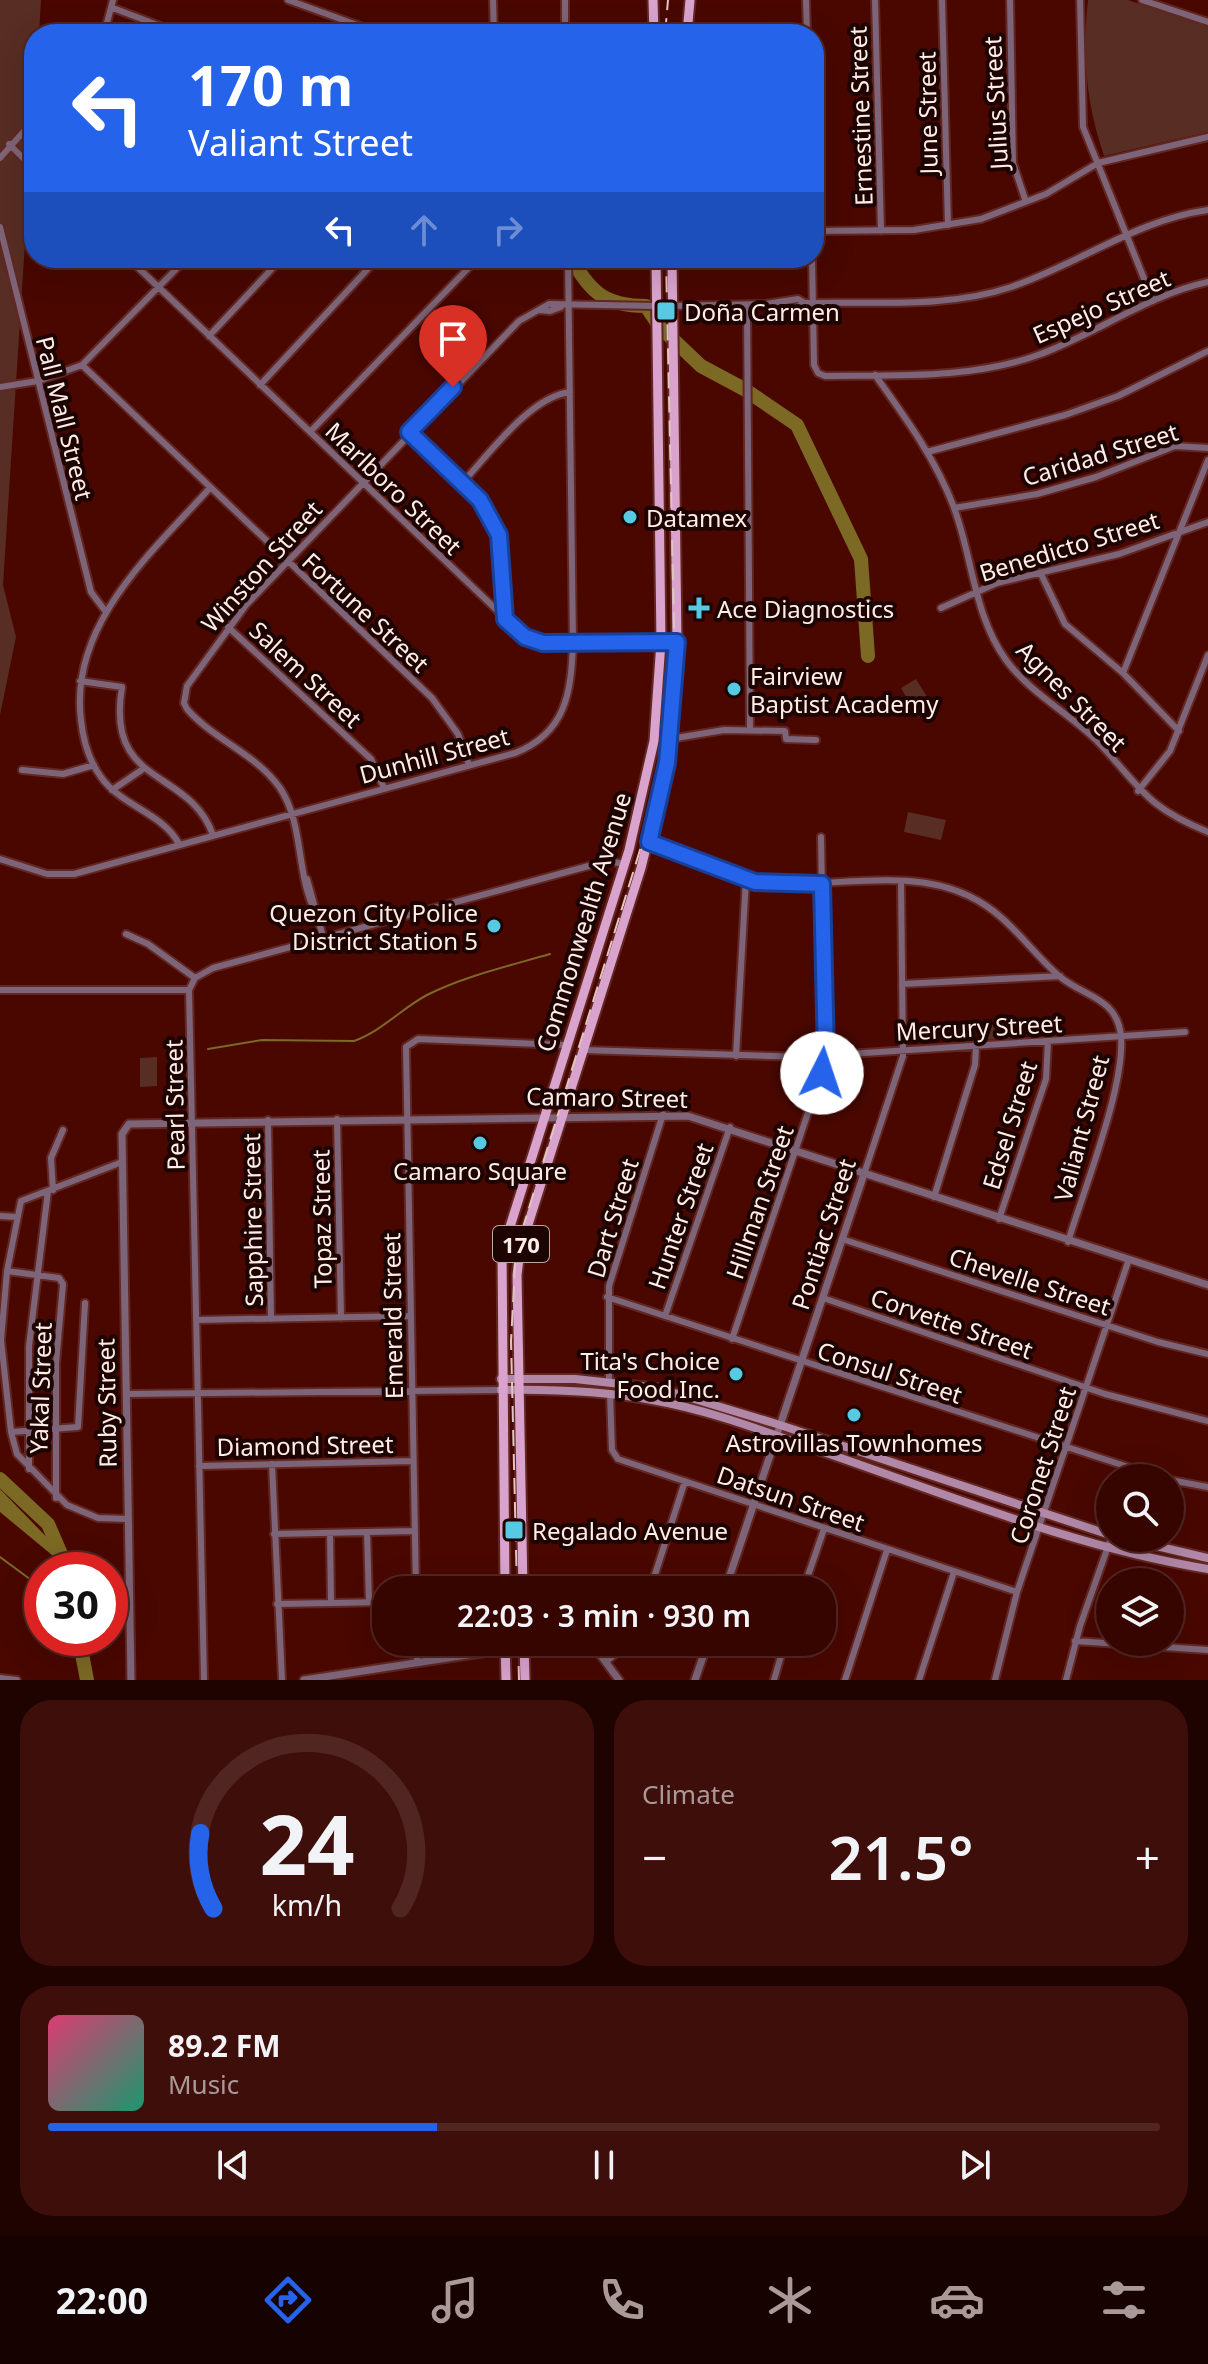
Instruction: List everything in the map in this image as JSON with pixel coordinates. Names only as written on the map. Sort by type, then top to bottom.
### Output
[{"type":"main road","points":[[653,0],[654,24]]},
{"type":"main road","points":[[688,24],[690,0]]},
{"type":"main road","name":"Commonwealth Avenue","points":[[505,1576],[498,1385],[501,1256],[625,864],[654,741],[661,642],[656,268]]},
{"type":"main road","name":"Commonwealth Avenue","points":[[523,1576],[519,1260],[525,1230],[649,842],[670,739],[677,642],[672,268]]},
{"type":"main road","points":[[501,1256],[510,1264],[519,1260]]},
{"type":"main road","points":[[500,1270],[509,1265],[517,1272]]},
{"type":"main road","points":[[498,1385],[609,1381],[658,1388],[780,1425],[1045,1514],[1096,1534]]},
{"type":"main road","points":[[519,1384],[655,1400],[777,1436],[1041,1526],[1096,1537]]},
{"type":"main road","points":[[1151,1552],[1208,1569]]},
{"type":"main road","points":[[1182,1552],[1208,1558]]},
{"type":"main road","points":[[505,1656],[506,1680]]},
{"type":"main road","points":[[524,1656],[525,1680]]},
{"type":"street","points":[[288,0],[354,24]]},
{"type":"street","points":[[493,0],[494,24]]},
{"type":"street","points":[[565,0],[565,24]]},
{"type":"street","points":[[806,0],[807,24]]},
{"type":"street","name":"Ernestine Street","points":[[875,0],[881,231]]},
{"type":"street","name":"June Street","points":[[942,0],[948,225]]},
{"type":"street","name":"Julius Street","points":[[1010,0],[1013,163],[1026,202]]},
{"type":"street","points":[[1080,0],[1081,116],[1153,301]]},
{"type":"street","points":[[1142,0],[1208,22]]},
{"type":"street","points":[[107,24],[113,4],[158,24]]},
{"type":"street","points":[[0,158],[24,130]]},
{"type":"street","points":[[824,231],[881,231],[981,219],[1026,202],[1098,163],[1208,137]]},
{"type":"street","points":[[9,144],[24,159]]},
{"type":"street","points":[[672,306],[766,304],[798,299],[809,303],[912,302],[1008,288],[1073,262],[1126,232],[1166,217],[1208,210]]},
{"type":"street","name":"Pall Mall Street","points":[[0,227],[91,592],[106,612]]},
{"type":"street","name":"Marlboro Street","points":[[138,268],[505,619],[533,640],[573,644],[677,642]]},
{"type":"street","points":[[0,387],[38,381],[82,365],[178,268]]},
{"type":"street","points":[[209,336],[273,268]]},
{"type":"street","points":[[260,385],[369,268]]},
{"type":"street","points":[[310,432],[468,268]]},
{"type":"street","name":"Dunhill Street","points":[[0,859],[31,871],[68,875],[530,747],[554,728],[561,718],[571,689],[573,644],[568,268]]},
{"type":"street","points":[[809,303],[811,268]]},
{"type":"street","name":"Espejo Street","points":[[809,303],[814,365],[818,373],[875,375],[958,372],[1036,355],[1153,301],[1208,282]]},
{"type":"street","points":[[747,305],[750,729]]},
{"type":"street","name":"Winston Street","points":[[323,937],[315,911],[314,893],[306,876],[291,814],[280,789],[256,762],[193,716],[184,703],[187,686],[228,627],[286,561],[519,321],[539,310],[550,311],[569,306],[656,306]]},
{"type":"street","points":[[927,452],[1078,411],[1118,396],[1208,351]]},
{"type":"street","name":"Fortune Street","points":[[82,365],[432,698],[447,716],[469,765]]},
{"type":"street","name":"Agnes Street","points":[[875,375],[927,452],[954,508],[976,593],[994,640],[1018,675],[1095,740],[1138,791],[1166,813],[1207,830]]},
{"type":"street","points":[[463,482],[537,405],[558,393],[570,392]]},
{"type":"street","points":[[409,432],[480,500],[499,535],[505,619]]},
{"type":"street","name":"Caridad Street","points":[[954,508],[1061,487],[1175,446],[1208,448]]},
{"type":"street","points":[[1123,673],[1208,460]]},
{"type":"street","points":[[179,844],[167,829],[112,790],[94,765],[82,728],[80,681],[106,612],[149,555],[209,489]]},
{"type":"street","name":"Benedicto Street","points":[[941,608],[997,583],[1119,554],[1208,522]]},
{"type":"street","points":[[1041,574],[1056,612],[1065,624],[1123,673],[1179,731]]},
{"type":"street","name":"Salem Street","points":[[228,627],[371,759],[384,788]]},
{"type":"street","points":[[1138,791],[1163,763],[1179,731],[1208,655]]},
{"type":"street","points":[[80,681],[122,687],[121,726],[143,769],[192,800],[203,812],[213,835]]},
{"type":"street","points":[[670,739],[750,729],[785,731],[786,739],[816,740]]},
{"type":"street","points":[[22,770],[52,775],[94,765]]},
{"type":"street","points":[[112,790],[143,769]]},
{"type":"street","name":"Hillman Street","points":[[732,1339],[826,1056],[821,837]]},
{"type":"street","name":"Valiant Street","points":[[649,842],[746,879],[822,884],[901,882],[940,885],[984,903],[1011,923],[1060,976],[1109,1005],[1121,1036],[1117,1079],[1068,1242]]},
{"type":"street","points":[[126,934],[148,944],[195,978],[213,968],[607,861],[625,864]]},
{"type":"street","points":[[736,1056],[746,879]]},
{"type":"street","name":"Pontiac Street","points":[[730,1576],[903,1049],[901,882]]},
{"type":"street","points":[[902,984],[1060,976]]},
{"type":"street","name":"Pearl Street","points":[[195,978],[189,990],[204,1680]]},
{"type":"street","points":[[0,990],[189,990]]},
{"type":"street","name":"Mercury Street","points":[[584,1050],[826,1056],[1185,1032]]},
{"type":"street","name":"Emerald Street","points":[[416,1576],[405,1054],[409,1042],[418,1039],[566,1045]]},
{"type":"street","name":"Edsel Street","points":[[999,1219],[1046,1079],[1048,1041]]},
{"type":"street","points":[[934,1197],[975,1065],[976,1046]]},
{"type":"street","name":"Camaro Street","points":[[124,1126],[562,1115],[663,1114],[700,1118],[1128,1262],[1208,1285]]},
{"type":"street","name":"Dart Street","points":[[609,1381],[607,1297],[614,1264],[663,1114]]},
{"type":"street","name":"Topaz Street","points":[[337,1119],[341,1318]]},
{"type":"street","name":"Sapphire Street","points":[[268,1120],[271,1319]]},
{"type":"street","name":"Ruby Street","points":[[124,1126],[122,1162],[131,1680]]},
{"type":"street","name":"Hunter Street","points":[[665,1316],[730,1127]]},
{"type":"street","points":[[29,1469],[26,1387],[36,1275],[51,1190],[51,1158],[63,1130]]},
{"type":"street","points":[[122,1162],[23,1200],[7,1271],[1,1340],[11,1432],[17,1454],[56,1498],[98,1518],[128,1519]]},
{"type":"street","points":[[0,1216],[17,1217]]},
{"type":"street","name":"Chevelle Street","points":[[842,1239],[1208,1354]]},
{"type":"street","points":[[0,1259],[10,1253]]},
{"type":"street","name":"Coronet Street","points":[[995,1680],[1017,1592],[1128,1262]]},
{"type":"street","points":[[7,1271],[36,1275]]},
{"type":"street","name":"Yakal Street","points":[[36,1275],[62,1280],[54,1430],[56,1498]]},
{"type":"street","name":"Consul Street","points":[[607,1297],[1118,1464]]},
{"type":"street","name":"Corvette Street","points":[[823,1298],[1087,1388],[1160,1411],[1208,1421]]},
{"type":"street","points":[[11,1432],[78,1427],[85,1303]]},
{"type":"street","points":[[196,1320],[409,1316]]},
{"type":"street","points":[[126,1394],[498,1385]]},
{"type":"street","name":"Datsun Street","points":[[610,1393],[613,1456],[1017,1592]]},
{"type":"street","name":"Diamond Street","points":[[199,1466],[413,1461]]},
{"type":"street","points":[[272,1464],[282,1680]]},
{"type":"street","points":[[654,1576],[685,1481]]},
{"type":"street","points":[[1184,1483],[1208,1487]]},
{"type":"street","points":[[808,1576],[824,1529]]},
{"type":"street","points":[[274,1534],[414,1531]]},
{"type":"street","points":[[277,1604],[369,1602],[367,1532]]},
{"type":"street","points":[[330,1533],[331,1603]]},
{"type":"street","points":[[845,1680],[887,1550]]},
{"type":"street","points":[[1066,1680],[1075,1641],[1106,1552]]},
{"type":"street","points":[[919,1680],[954,1572]]},
{"type":"street","points":[[1075,1641],[1208,1650]]},
{"type":"street","points":[[417,1656],[417,1662]]},
{"type":"street","points":[[304,1680],[448,1656]]},
{"type":"street","points":[[601,1656],[619,1680]]},
{"type":"street","points":[[607,1661],[613,1656]]},
{"type":"street","points":[[695,1680],[703,1656]]},
{"type":"street","points":[[774,1680],[781,1656]]},
{"type":"street","points":[[0,1678],[17,1680]]},
{"type":"shaded area","points":[[0,0],[41,0],[40,24],[24,24],[24,258],[3,585],[16,637],[0,715]]},
{"type":"shaded area","points":[[1088,0],[1128,0],[1208,27],[1208,132],[1104,156],[1087,79],[1085,41]]},
{"type":"shaded area","points":[[916,679],[934,708],[918,718],[901,688]]},
{"type":"shaded area","points":[[908,812],[946,820],[941,840],[904,832]]},
{"type":"shaded area","points":[[1018,1019],[1018,1038],[984,1040],[983,1021]]},
{"type":"shaded area","points":[[157,1057],[157,1086],[140,1087],[140,1058]]},
{"type":"shaded area","points":[[0,1489],[61,1552],[48,1552],[0,1512]]},
{"type":"waterway","points":[[577,268],[592,288],[609,300],[646,306],[660,327],[701,366],[744,389],[797,425],[861,559],[868,656]]},
{"type":"waterway","points":[[208,1049],[262,1040],[354,1041],[442,988],[550,954]]},
{"type":"waterway","points":[[0,1479],[48,1524],[60,1552]]},
{"type":"waterway","points":[[0,1557],[24,1575]]},
{"type":"waterway","points":[[82,1656],[87,1680]]},
{"type":"railway","points":[[666,24],[668,0]]},
{"type":"railway","points":[[517,1576],[511,1341],[516,1250],[645,834],[665,745],[674,626],[666,268]]},
{"type":"railway","points":[[518,1656],[519,1680]]},
{"type":"place","name":"Doña Carmen","points":[[666,311]]},
{"type":"place","name":"Datamex","points":[[630,517]]},
{"type":"place","name":"Ace Diagnostics","points":[[699,608]]},
{"type":"place","name":"Fairview Baptist Academy","points":[[734,689]]},
{"type":"place","name":"Quezon City Police District Station 5","points":[[494,926]]},
{"type":"place","name":"Camaro Square","points":[[480,1143]]},
{"type":"place","name":"Tita's Choice Food Inc.","points":[[736,1374]]},
{"type":"place","name":"Astrovillas Townhomes","points":[[854,1415]]},
{"type":"place","name":"Regalado Avenue","points":[[514,1530]]},
{"type":"route","points":[[453,387],[409,432],[480,500],[499,535],[505,619],[525,637],[543,643],[677,642],[676,688],[667,763],[649,842],[755,882],[822,884],[826,1056],[822,1073]]}]
